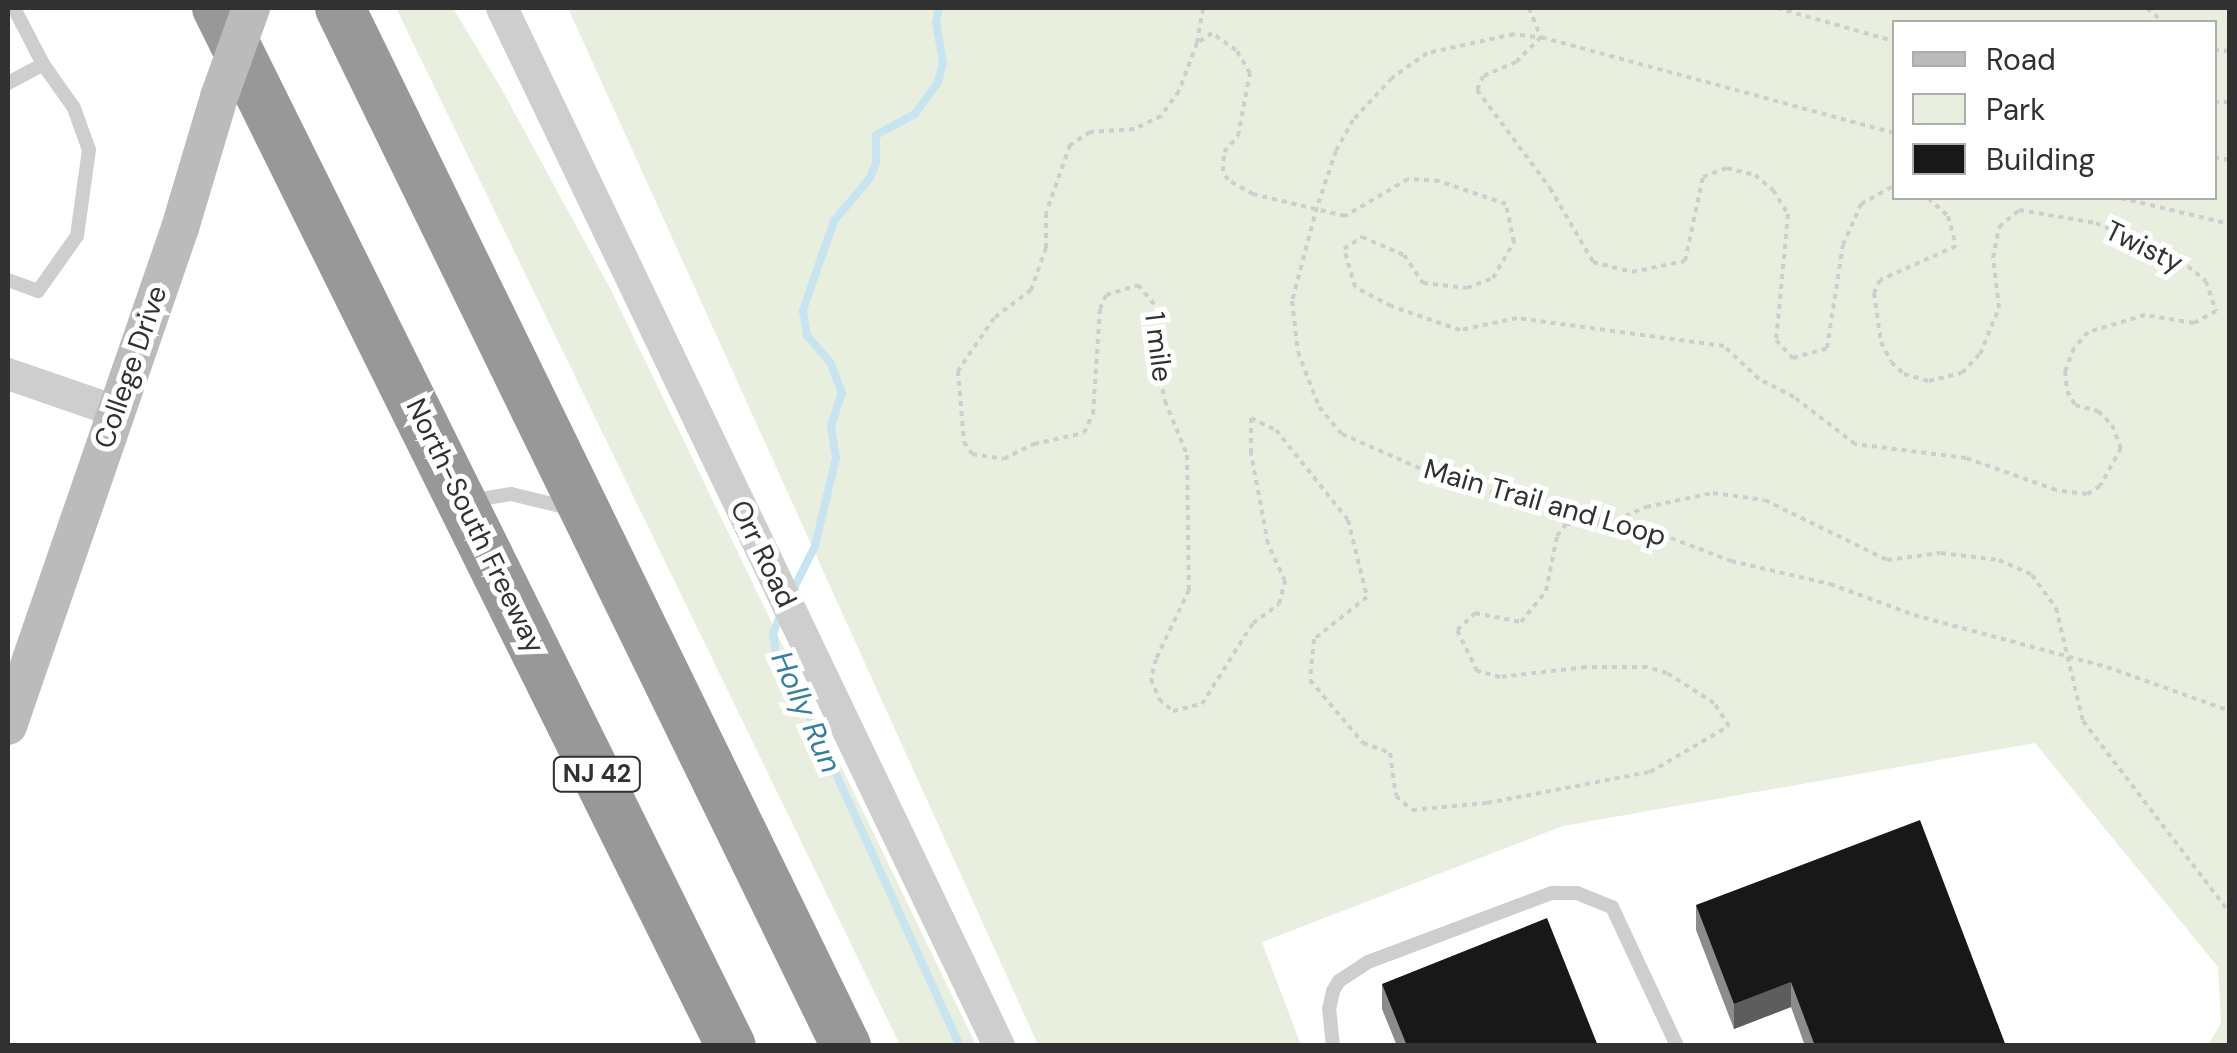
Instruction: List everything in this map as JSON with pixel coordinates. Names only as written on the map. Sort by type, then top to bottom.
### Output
[{"type":"highway","name":"North-South Freeway","points":[[218,8],[730,1046]]},
{"type":"highway","points":[[340,8],[846,1046]]},
{"type":"main road","name":"College Drive","points":[[8,726],[252,8]]},
{"type":"street","name":"Orr Road","points":[[488,8],[552,118]]},
{"type":"street","name":"Orr Road","points":[[502,8],[999,1046]]},
{"type":"street","points":[[8,374],[116,411]]},
{"type":"lane","points":[[8,280],[38,291],[78,236],[90,150],[74,108],[43,64],[14,8]]},
{"type":"lane","points":[[8,83],[43,64]]},
{"type":"lane","points":[[463,502],[485,496],[525,495],[590,517]]},
{"type":"lane","points":[[1334,1046],[1330,1009],[1339,981],[1368,962],[1552,893],[1577,893],[1612,907],[1677,1046]]},
{"type":"path","points":[[1197,43],[1201,8]]},
{"type":"path","points":[[1529,8],[1541,37],[1516,62],[1483,76],[1476,90],[1550,188],[1592,262],[1632,272],[1685,261],[1702,177],[1727,168],[1756,175],[1773,190],[1788,214],[1776,340],[1793,358],[1827,348],[1843,245],[1861,204],[1892,187]]},
{"type":"path","points":[[1778,8],[1892,40]]},
{"type":"path","points":[[1915,8],[1923,8]]},
{"type":"path","points":[[1197,43],[1212,33],[1236,50],[1250,73],[1238,136],[1224,152],[1223,172],[1228,180],[1252,194],[1317,207]]},
{"type":"path","name":"Main Trail and Loop","points":[[1892,131],[1541,37],[1514,34],[1428,54],[1392,78],[1353,120],[1336,151],[1317,207],[1292,301],[1298,352],[1319,407],[1342,434],[1451,482],[1579,512],[1607,524],[1671,538],[1730,561],[1830,584],[1914,615],[2064,654],[2230,711]]},
{"type":"path","name":"1 mile","points":[[1197,43],[1179,90],[1162,116],[1134,129],[1090,132],[1070,145],[1046,213],[1046,248],[1031,290],[994,318],[958,371],[964,442],[972,454],[1004,459],[1034,444],[1084,433],[1093,414],[1100,309],[1106,295],[1138,285],[1158,308],[1156,360],[1165,401],[1187,455],[1189,590],[1156,659],[1151,679],[1159,699],[1173,711],[1202,704],[1252,622],[1279,604],[1285,581],[1268,544],[1251,453],[1251,418],[1276,430],[1348,520],[1366,596],[1314,639],[1310,680],[1363,743],[1390,753],[1396,796],[1412,810],[1486,804],[1650,772],[1729,726],[1714,703],[1667,673],[1647,667],[1586,667],[1500,677],[1477,671],[1457,630],[1475,612],[1521,622],[1546,591],[1556,536],[1566,524],[1607,524]]},
{"type":"path","name":"Twisty","points":[[1317,207],[1346,216],[1408,178],[1438,181],[1506,204],[1514,242],[1493,278],[1467,288],[1423,282],[1404,256],[1362,237],[1344,248],[1355,287],[1391,306],[1460,330],[1517,318],[1724,346],[1759,379],[1794,396],[1855,444],[1966,458],[2056,490],[2087,494],[2100,486],[2121,448],[2112,425],[2098,410],[2075,405],[2067,390],[2066,371],[2074,348],[2088,332],[2145,316],[2194,323],[2216,310],[2206,280],[2180,260],[2096,223],[2019,210],[1999,227],[1993,258],[1999,308],[1980,354],[1962,373],[1929,381],[1904,374],[1891,362],[1881,342],[1874,293],[1880,280],[1956,246],[1948,216],[1930,200]]},
{"type":"path","points":[[2129,200],[2230,224]]},
{"type":"path","points":[[1607,524],[1646,507],[1713,493],[1765,500],[1887,560],[1940,553],[1998,560],[2032,575],[2056,608],[2064,654],[2083,720],[2230,912]]},
{"type":"green space","points":[[396,8],[453,8],[501,88],[610,288],[976,1045],[900,1045]]},
{"type":"green space","points":[[568,8],[2229,8],[2229,1045],[2208,1045],[2221,1023],[2218,967],[2035,743],[1563,826],[1262,942],[1301,1045],[1038,1045]]},
{"type":"building","points":[[1920,820],[2006,1046],[1815,1046],[1791,982],[1734,1004],[1696,905]]},
{"type":"building","points":[[1547,918],[1598,1046],[1407,1046],[1382,984]]},
{"type":"waterway","name":"Holly Run","points":[[793,590],[815,546],[836,458],[831,426],[842,393],[830,362],[807,336],[803,310],[834,221],[870,178],[876,163],[876,135],[915,114],[938,82],[943,63],[936,22],[939,8]]},
{"type":"waterway","name":"Holly Run","points":[[780,616],[773,634],[776,654],[805,706],[960,1046]]}]
